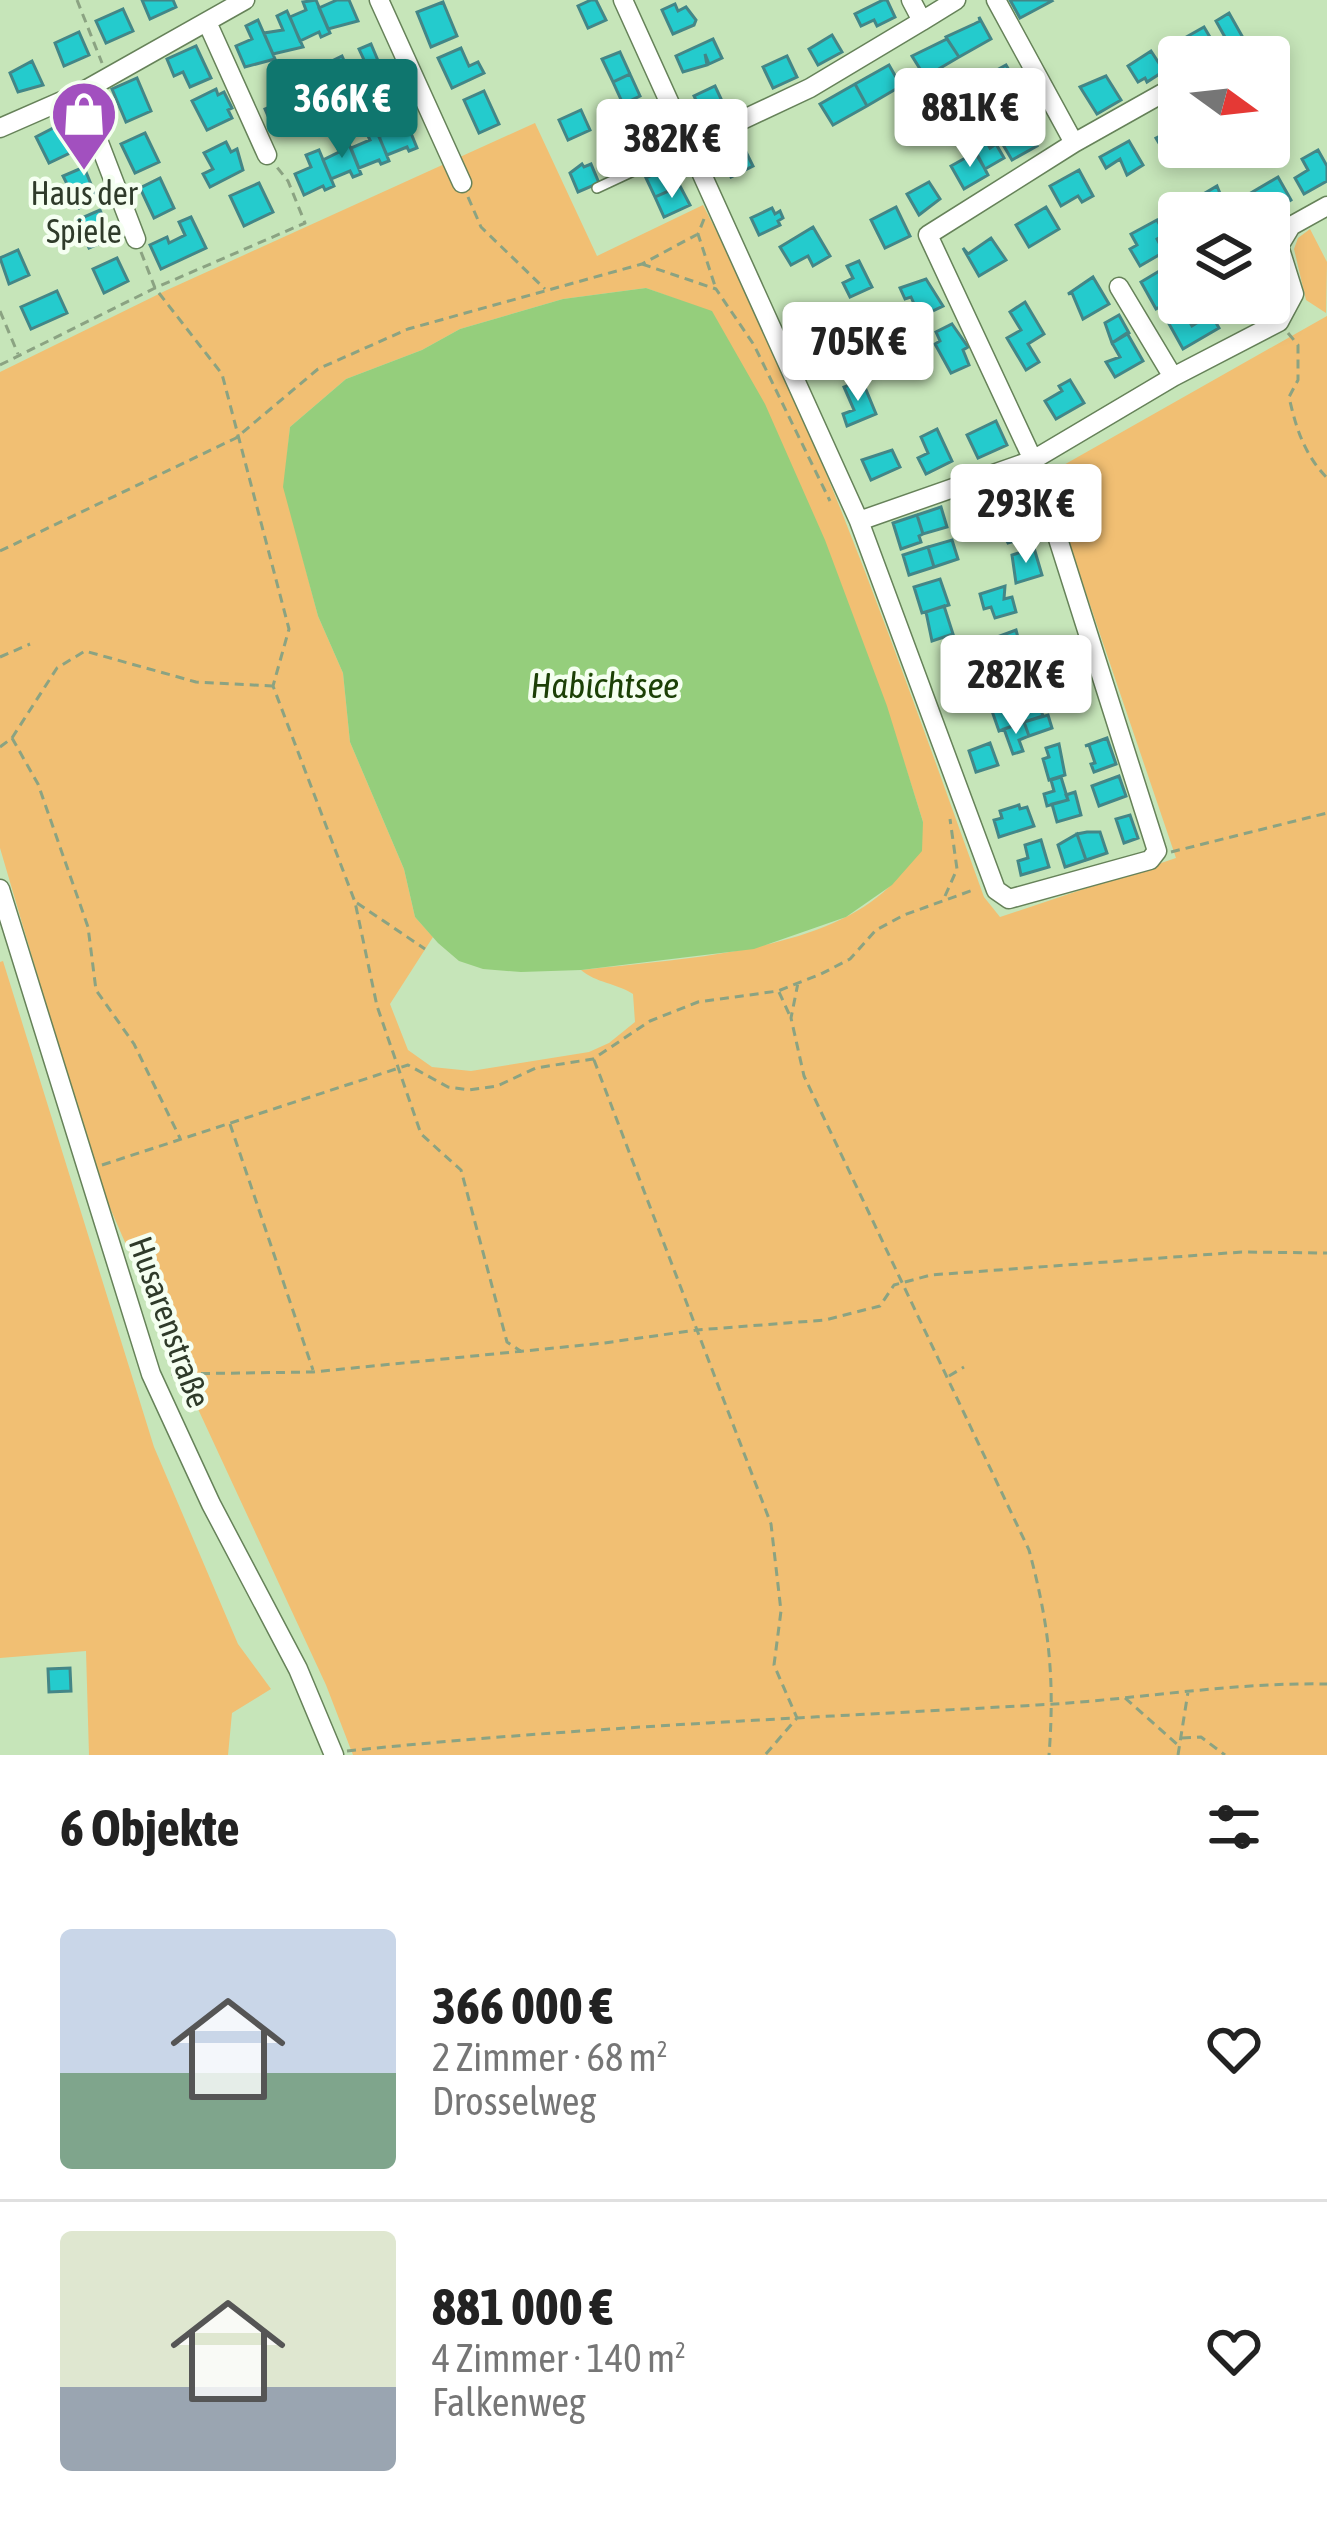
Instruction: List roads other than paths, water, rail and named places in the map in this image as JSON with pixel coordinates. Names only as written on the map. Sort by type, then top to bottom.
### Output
[{"type":"street","points":[[0,128],[80,93],[245,0]]},
{"type":"street","points":[[379,0],[462,183]]},
{"type":"street","points":[[623,0],[859,521],[996,890],[1009,899],[1150,860],[1157,851],[1033,460],[928,235],[1158,96]]},
{"type":"street","points":[[911,0],[922,21]]},
{"type":"street","points":[[689,145],[810,88],[956,0]]},
{"type":"street","points":[[996,0],[1074,143]]},
{"type":"street","points":[[207,22],[267,155]]},
{"type":"street","points":[[80,93],[136,239]]},
{"type":"street","points":[[859,521],[1033,460],[1173,377],[1279,322],[1294,294],[1279,246],[1291,226],[1327,206]]},
{"type":"street","points":[[1119,286],[1173,377]]},
{"type":"street","name":"Husarenstraße","points":[[0,889],[151,1374],[211,1504],[298,1669],[333,1754]]},
{"type":"lane","points":[[597,188],[689,145]]},
{"type":"water","name":"Habichtsee","points":[[646,288],[712,311],[765,404],[825,540],[887,706],[923,822],[922,851],[892,885],[846,917],[754,949],[581,970],[483,969],[459,961],[415,917],[404,869],[350,742],[343,673],[318,616],[283,487],[290,427],[346,379],[422,350],[460,329],[563,299]]},
{"type":"place","name":"Haus der Spiele","points":[[84,173]]}]
